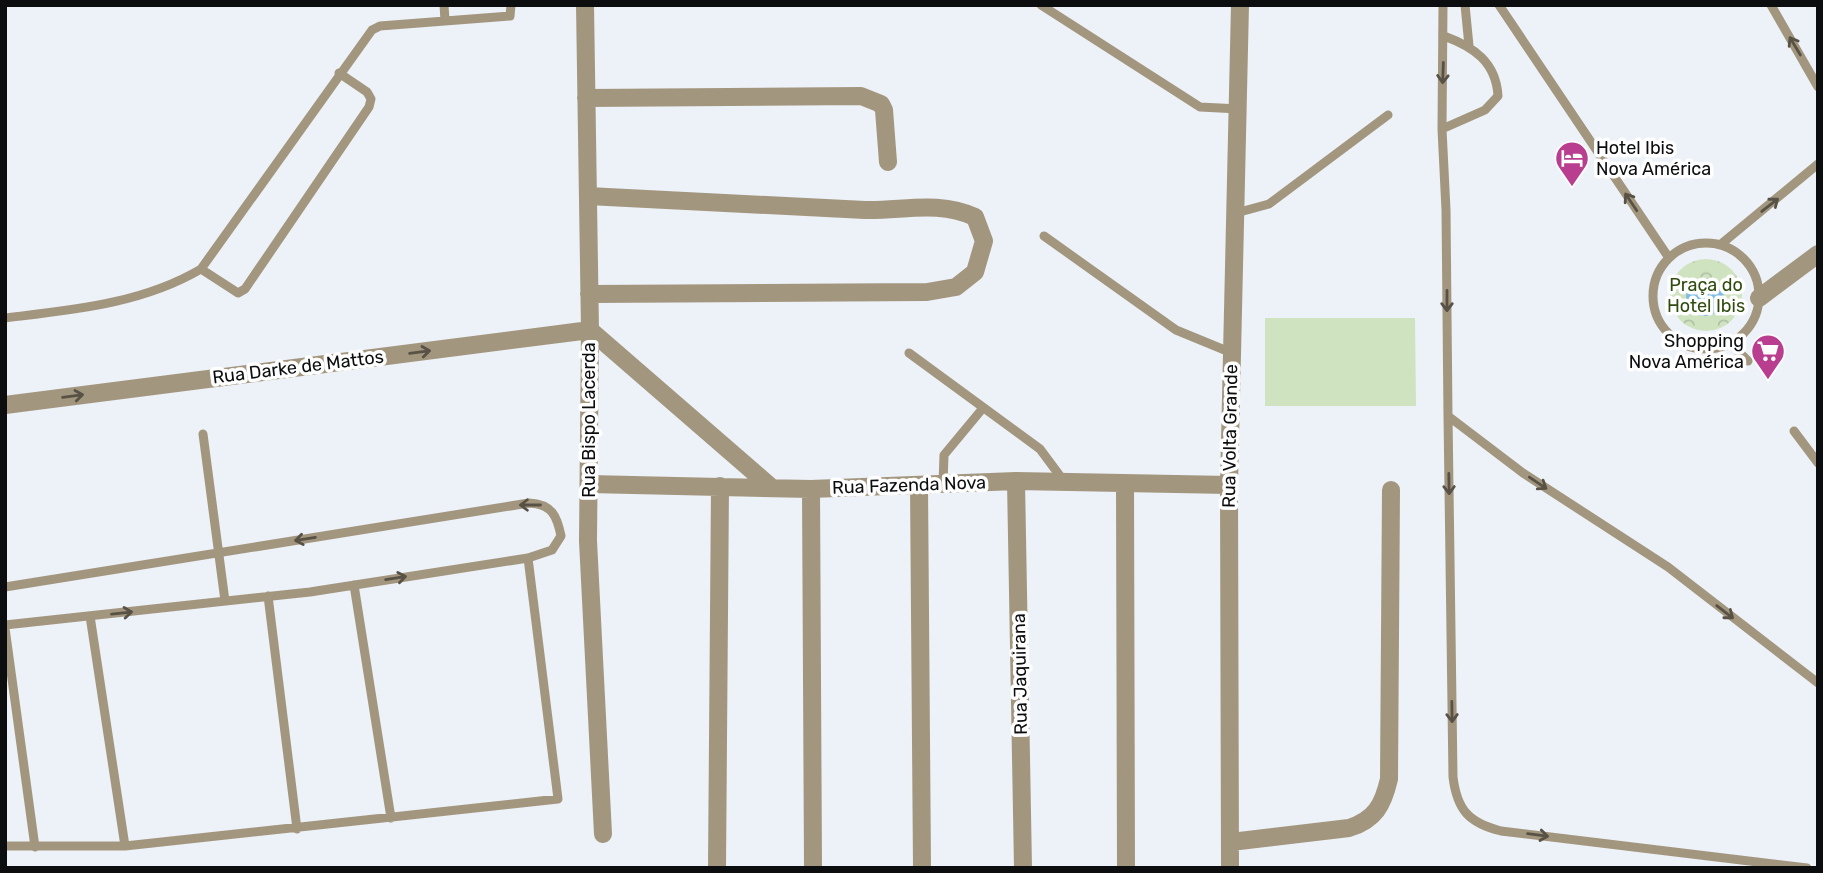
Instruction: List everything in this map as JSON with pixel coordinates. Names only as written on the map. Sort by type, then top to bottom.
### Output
[{"type":"street","name":"Rua Bispo Lacerda","points":[[585,5],[590,330],[588,541],[603,834]]},
{"type":"street","name":"Rua Volta Grande","points":[[1230,868],[1229,485],[1240,5]]},
{"type":"street","points":[[586,98],[861,96],[881,104],[884,110],[888,162]]},
{"type":"street","points":[[588,196],[868,210],[937,206],[958,209],[975,217],[984,241],[975,272],[956,287],[927,292],[589,294]]},
{"type":"street","points":[[1759,298],[1818,254]]},
{"type":"street","points":[[590,330],[771,487]]},
{"type":"street","name":"Rua Darke de Mattos","points":[[5,405],[590,330]]},
{"type":"street","name":"Rua Fazenda Nova","points":[[589,484],[811,489],[1016,481],[1229,485]]},
{"type":"street","name":"Rua Jaquirana","points":[[1016,481],[1023,868]]},
{"type":"street","points":[[1125,483],[1126,868]]},
{"type":"street","points":[[919,485],[922,868]]},
{"type":"street","points":[[717,868],[720,486]]},
{"type":"street","points":[[811,489],[813,868]]},
{"type":"street","points":[[1231,842],[1349,828],[1364,823],[1375,814],[1384,798],[1389,779],[1391,490]]},
{"type":"lane","points":[[444,5],[445,21]]},
{"type":"lane","points":[[5,318],[109,304],[187,278],[201,269],[372,30],[380,26],[510,16],[510,5]]},
{"type":"lane","points":[[1041,5],[1200,107],[1239,109]]},
{"type":"lane","points":[[1443,5],[1442,129],[1446,210],[1452,778],[1462,811],[1483,827],[1501,831],[1807,868]]},
{"type":"lane","points":[[1465,5],[1469,46]]},
{"type":"lane","points":[[1499,5],[1669,258]]},
{"type":"lane","points":[[1771,5],[1818,87]]},
{"type":"lane","points":[[1442,129],[1485,110],[1498,96],[1492,69],[1469,46],[1444,36]]},
{"type":"lane","points":[[201,269],[232,291],[238,293],[245,289],[369,107],[371,99],[367,92],[339,73]]},
{"type":"lane","points":[[1236,213],[1269,204],[1388,115]]},
{"type":"lane","points":[[1720,245],[1807,176],[1818,164]]},
{"type":"lane","points":[[1044,236],[1176,330],[1232,353]]},
{"type":"lane","points":[[1720,245],[1731,250],[1749,265],[1759,298],[1751,324],[1730,343],[1718,348],[1693,348],[1667,332],[1655,310],[1653,296],[1658,275],[1669,258],[1690,246],[1720,245]]},
{"type":"lane","points":[[1730,343],[1748,361]]},
{"type":"lane","points":[[909,352],[1040,449],[1064,482]]},
{"type":"lane","points":[[943,484],[944,455],[984,408]]},
{"type":"lane","points":[[1448,416],[1523,473],[1668,567],[1818,683]]},
{"type":"lane","points":[[1794,431],[1818,463]]},
{"type":"lane","points":[[203,434],[225,601]]},
{"type":"lane","points":[[5,587],[538,504],[549,508],[557,518],[561,536],[552,550],[528,558],[355,585],[5,627],[35,847]]},
{"type":"lane","points":[[5,846],[125,846],[558,799],[528,558]]},
{"type":"lane","points":[[355,585],[391,818]]},
{"type":"lane","points":[[268,596],[298,829]]},
{"type":"lane","points":[[90,616],[125,846]]},
{"type":"green space","name":"Praça do Hotel Ibis","points":[[1706,259],[1726,265],[1736,275],[1742,295],[1736,315],[1726,325],[1706,331],[1686,325],[1676,315],[1670,295],[1676,275],[1686,265]]},
{"type":"green space","points":[[1265,318],[1415,318],[1416,406],[1265,406]]},
{"type":"water","points":[[1705,278],[1718,284],[1724,297],[1718,310],[1705,316],[1692,310],[1686,297],[1692,284]]},
{"type":"place","name":"Hotel Ibis Nova América","points":[[1572,188]]},
{"type":"place","name":"Shopping Nova América","points":[[1768,381]]}]
